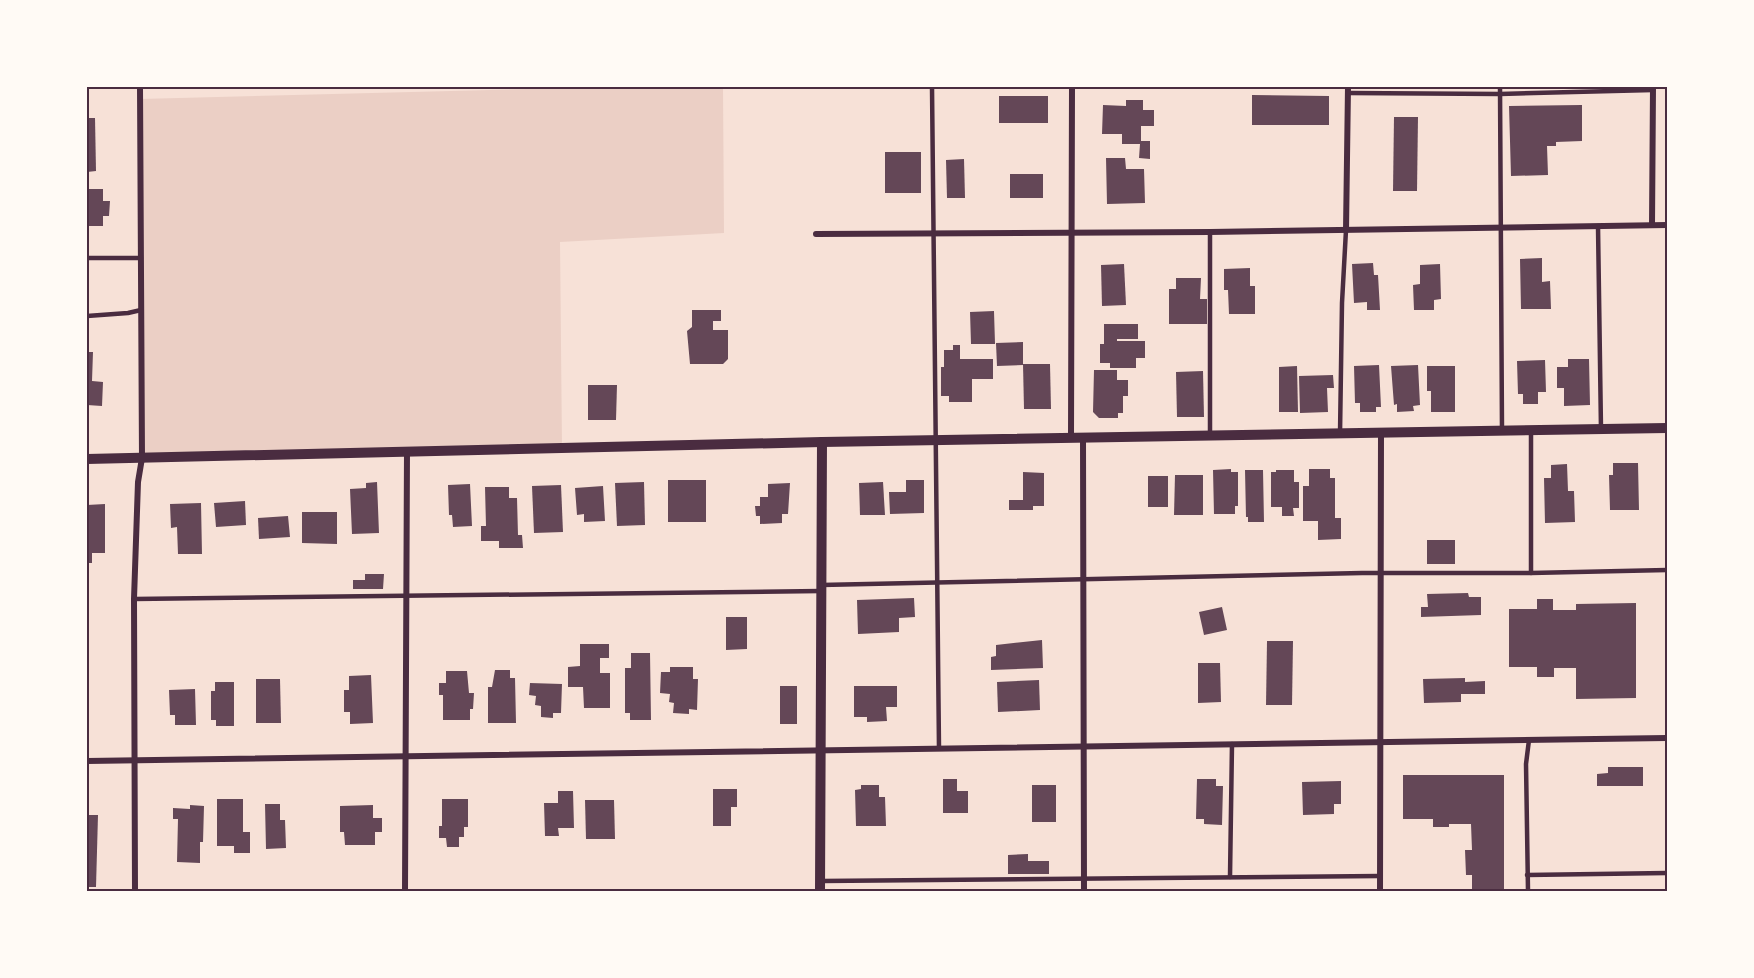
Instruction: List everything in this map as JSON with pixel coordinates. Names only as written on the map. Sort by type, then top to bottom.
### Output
[{"type":"street","points":[[135,891],[134,599],[138,482],[142,458],[140,87]]},
{"type":"street","points":[[1071,438],[1072,87]]},
{"type":"street","points":[[1652,225],[1653,89]]},
{"type":"street","points":[[1346,230],[1348,90]]},
{"type":"street","points":[[816,234],[1210,232],[1667,225]]},
{"type":"street","points":[[87,459],[822,442],[1667,428]]},
{"type":"street","points":[[1380,891],[1381,434]]},
{"type":"street","points":[[1083,438],[1084,891]]},
{"type":"street","points":[[820,886],[822,442]]},
{"type":"street","points":[[405,891],[407,451]]},
{"type":"street","points":[[87,761],[1667,738]]},
{"type":"lane","points":[[932,87],[939,748]]},
{"type":"lane","points":[[1500,87],[1502,430]]},
{"type":"lane","points":[[1348,90],[1500,94],[1653,89]]},
{"type":"lane","points":[[1598,226],[1601,429]]},
{"type":"lane","points":[[1340,434],[1342,303],[1346,230]]},
{"type":"lane","points":[[1210,232],[1210,435]]},
{"type":"lane","points":[[87,258],[141,258]]},
{"type":"lane","points":[[87,316],[141,310]]},
{"type":"lane","points":[[1531,430],[1531,573]]},
{"type":"lane","points":[[134,599],[821,588],[938,582],[1379,572],[1531,573],[1667,570]]},
{"type":"lane","points":[[1528,740],[1526,764],[1528,891]]},
{"type":"lane","points":[[1230,877],[1232,744]]},
{"type":"lane","points":[[1527,875],[1667,873]]},
{"type":"lane","points":[[820,886],[1084,879],[1380,876]]},
{"type":"shaded area","points":[[602,87],[723,87],[724,233],[560,242],[562,447],[142,458],[140,99]]},
{"type":"building","points":[[1252,95],[1329,96],[1329,125],[1252,125]]},
{"type":"building","points":[[999,96],[1048,96],[1048,123],[999,123]]},
{"type":"building","points":[[1126,100],[1143,100],[1143,110],[1154,110],[1154,126],[1141,126],[1141,141],[1150,141],[1150,159],[1139,158],[1140,144],[1122,144],[1122,134],[1102,134],[1103,105],[1126,106]]},
{"type":"building","points":[[1582,105],[1582,141],[1556,142],[1556,146],[1547,146],[1548,175],[1511,176],[1509,106]]},
{"type":"building","points":[[1394,117],[1418,117],[1417,191],[1393,191]]},
{"type":"building","points":[[87,118],[95,118],[96,171],[87,172]]},
{"type":"building","points":[[885,152],[921,152],[921,193],[885,193]]},
{"type":"building","points":[[1106,158],[1125,158],[1126,169],[1144,169],[1145,203],[1107,204]]},
{"type":"building","points":[[964,159],[965,198],[947,198],[946,160]]},
{"type":"building","points":[[1010,174],[1043,174],[1043,198],[1010,198]]},
{"type":"building","points":[[87,189],[103,189],[103,201],[110,201],[109,216],[103,216],[103,226],[87,226]]},
{"type":"building","points":[[1542,258],[1542,282],[1550,281],[1551,309],[1521,309],[1520,259]]},
{"type":"building","points":[[1373,263],[1374,275],[1378,275],[1380,310],[1367,310],[1367,302],[1354,303],[1352,264]]},
{"type":"building","points":[[1124,264],[1126,305],[1102,306],[1101,265]]},
{"type":"building","points":[[1440,264],[1441,299],[1434,300],[1434,310],[1414,310],[1413,285],[1420,284],[1420,265]]},
{"type":"building","points":[[1250,268],[1250,286],[1255,286],[1255,314],[1229,314],[1228,290],[1224,290],[1224,269]]},
{"type":"building","points":[[1176,278],[1201,278],[1200,299],[1207,299],[1207,324],[1169,324],[1169,289],[1176,289]]},
{"type":"building","points":[[692,310],[721,310],[721,321],[713,321],[713,330],[728,330],[728,359],[723,364],[690,364],[687,331],[692,327]]},
{"type":"building","points":[[994,311],[995,344],[971,344],[970,312]]},
{"type":"building","points":[[1104,324],[1138,324],[1138,339],[1117,339],[1117,341],[1145,341],[1145,358],[1136,358],[1136,368],[1110,368],[1110,363],[1100,363],[1100,344],[1104,344]]},
{"type":"building","points":[[1023,342],[1023,365],[997,366],[996,343]]},
{"type":"building","points":[[953,345],[960,345],[960,359],[993,359],[993,379],[972,379],[972,402],[949,402],[949,396],[941,396],[941,367],[944,367],[944,350],[953,350]]},
{"type":"building","points":[[87,352],[93,352],[92,381],[103,382],[102,406],[87,405]]},
{"type":"building","points":[[1568,359],[1589,359],[1590,405],[1564,406],[1564,388],[1557,388],[1557,367],[1568,367]]},
{"type":"building","points":[[1545,360],[1546,392],[1538,392],[1538,404],[1523,404],[1523,394],[1518,394],[1517,361]]},
{"type":"building","points":[[1023,364],[1050,364],[1051,409],[1024,409]]},
{"type":"building","points":[[1379,365],[1381,407],[1376,407],[1376,412],[1360,412],[1360,403],[1355,403],[1354,366]]},
{"type":"building","points":[[1418,365],[1420,405],[1413,406],[1414,411],[1397,412],[1397,404],[1394,405],[1391,366]]},
{"type":"building","points":[[1297,366],[1298,412],[1279,412],[1279,367]]},
{"type":"building","points":[[1427,366],[1455,366],[1455,412],[1431,412],[1431,391],[1427,391]]},
{"type":"building","points":[[1094,370],[1117,370],[1117,380],[1128,380],[1128,396],[1123,396],[1123,413],[1118,413],[1118,418],[1099,418],[1093,412]]},
{"type":"building","points":[[1203,371],[1204,417],[1177,417],[1176,372]]},
{"type":"building","points":[[1333,375],[1334,388],[1327,388],[1328,412],[1300,413],[1299,376]]},
{"type":"building","points":[[588,385],[617,385],[616,420],[588,420]]},
{"type":"building","points":[[1613,463],[1638,463],[1639,510],[1610,510],[1609,475],[1613,475]]},
{"type":"building","points":[[1567,464],[1568,491],[1574,491],[1575,522],[1545,523],[1544,478],[1551,478],[1551,465]]},
{"type":"building","points":[[1231,469],[1231,472],[1238,472],[1238,506],[1235,506],[1235,514],[1214,514],[1213,470]]},
{"type":"building","points":[[1309,469],[1330,469],[1330,478],[1335,478],[1335,518],[1341,518],[1341,539],[1318,540],[1318,521],[1303,521],[1303,486],[1309,486]]},
{"type":"building","points":[[1245,470],[1263,470],[1264,522],[1248,522],[1248,517],[1246,517]]},
{"type":"building","points":[[1276,470],[1294,470],[1294,482],[1299,482],[1299,508],[1293,508],[1294,516],[1282,516],[1282,507],[1271,507],[1271,472],[1276,472]]},
{"type":"building","points":[[1023,472],[1044,473],[1044,506],[1033,506],[1033,510],[1009,510],[1009,500],[1023,500]]},
{"type":"building","points":[[1175,475],[1203,475],[1203,515],[1174,515]]},
{"type":"building","points":[[1148,476],[1168,476],[1168,507],[1148,507]]},
{"type":"building","points":[[668,480],[706,480],[706,522],[668,522]]},
{"type":"building","points":[[906,480],[924,480],[924,513],[890,514],[889,492],[906,492]]},
{"type":"building","points":[[377,482],[379,533],[352,534],[350,489],[366,488],[366,483]]},
{"type":"building","points":[[644,482],[645,525],[617,526],[615,483]]},
{"type":"building","points":[[883,482],[885,515],[860,515],[859,483]]},
{"type":"building","points":[[790,483],[788,514],[782,514],[782,523],[760,524],[760,516],[756,516],[755,506],[760,506],[760,497],[768,497],[768,484]]},
{"type":"building","points":[[470,484],[472,526],[453,527],[452,515],[449,515],[448,485]]},
{"type":"building","points":[[561,485],[563,532],[534,533],[532,486]]},
{"type":"building","points":[[603,486],[605,521],[584,522],[584,514],[577,515],[575,488]]},
{"type":"building","points":[[485,487],[509,487],[509,498],[517,498],[518,535],[522,535],[523,548],[499,548],[499,541],[481,541],[481,526],[486,526]]},
{"type":"building","points":[[245,501],[246,525],[216,527],[214,503]]},
{"type":"building","points":[[201,503],[202,554],[178,554],[177,527],[171,528],[170,504]]},
{"type":"building","points":[[105,504],[105,553],[92,553],[92,563],[87,563],[87,505]]},
{"type":"building","points":[[302,512],[337,512],[337,544],[302,543]]},
{"type":"building","points":[[288,516],[290,537],[259,539],[258,518]]},
{"type":"building","points":[[1427,540],[1455,540],[1455,564],[1427,564]]},
{"type":"building","points":[[365,574],[384,574],[383,589],[353,589],[353,580],[365,580]]},
{"type":"building","points":[[1468,593],[1469,597],[1481,597],[1481,615],[1421,617],[1421,607],[1428,607],[1427,594]]},
{"type":"building","points":[[914,598],[915,617],[899,618],[899,632],[858,634],[857,600]]},
{"type":"building","points":[[1537,599],[1553,599],[1553,610],[1576,610],[1576,604],[1636,603],[1636,698],[1576,699],[1576,668],[1554,668],[1554,677],[1537,677],[1537,667],[1509,667],[1509,609],[1537,609]]},
{"type":"building","points":[[1222,607],[1227,630],[1204,635],[1199,612]]},
{"type":"building","points":[[726,617],[747,617],[747,649],[726,650]]},
{"type":"building","points":[[1042,640],[1043,668],[991,670],[991,657],[996,656],[996,645]]},
{"type":"building","points":[[1267,641],[1293,641],[1292,705],[1266,705]]},
{"type":"building","points":[[580,644],[609,644],[609,658],[600,658],[600,673],[610,673],[610,708],[584,708],[583,687],[568,687],[568,667],[580,666]]},
{"type":"building","points":[[631,653],[650,653],[651,720],[630,720],[630,713],[625,713],[625,668],[631,668]]},
{"type":"building","points":[[1198,663],[1220,663],[1221,702],[1198,703]]},
{"type":"building","points":[[670,667],[693,667],[693,679],[698,679],[697,710],[689,709],[689,714],[673,713],[674,703],[669,702],[670,694],[660,693],[661,672],[670,672]]},
{"type":"building","points":[[495,670],[510,670],[510,678],[515,678],[516,723],[488,723],[488,687],[492,687]]},
{"type":"building","points":[[446,671],[467,671],[469,693],[474,693],[470,720],[443,720],[443,695],[439,695],[439,683],[446,683]]},
{"type":"building","points":[[371,675],[373,723],[350,724],[350,712],[344,712],[344,690],[349,690],[349,676]]},
{"type":"building","points":[[1465,678],[1465,682],[1485,681],[1485,694],[1461,694],[1461,702],[1424,703],[1423,679]]},
{"type":"building","points":[[256,679],[280,679],[281,723],[256,723]]},
{"type":"building","points":[[1039,680],[1040,710],[998,712],[997,682]]},
{"type":"building","points":[[215,682],[234,682],[234,726],[216,726],[216,720],[211,720],[211,691],[215,691]]},
{"type":"building","points":[[530,683],[562,684],[561,713],[553,713],[553,718],[541,717],[541,706],[535,705],[536,696],[529,695]]},
{"type":"building","points":[[780,686],[797,686],[797,724],[780,724]]},
{"type":"building","points":[[854,686],[897,686],[897,707],[886,707],[887,721],[867,722],[867,717],[854,717]]},
{"type":"building","points":[[195,689],[196,725],[175,725],[175,715],[170,715],[169,690]]},
{"type":"building","points":[[1608,767],[1643,767],[1643,786],[1597,786],[1597,774],[1608,773]]},
{"type":"building","points":[[1403,775],[1504,775],[1504,891],[1472,891],[1472,875],[1466,875],[1465,850],[1472,850],[1471,824],[1433,827],[1433,819],[1403,819]]},
{"type":"building","points":[[943,779],[957,779],[957,791],[968,791],[968,813],[943,813]]},
{"type":"building","points":[[1197,779],[1216,779],[1216,786],[1223,786],[1222,825],[1204,824],[1204,819],[1196,819]]},
{"type":"building","points":[[1341,781],[1341,804],[1334,804],[1334,814],[1303,815],[1302,782]]},
{"type":"building","points":[[861,785],[879,785],[879,797],[885,797],[886,826],[856,826],[855,790],[861,789]]},
{"type":"building","points":[[1032,785],[1056,785],[1056,822],[1032,822]]},
{"type":"building","points":[[713,789],[737,789],[737,807],[731,807],[731,826],[713,826]]},
{"type":"building","points":[[558,791],[573,791],[574,828],[558,828],[559,836],[545,836],[544,803],[558,803]]},
{"type":"building","points":[[217,799],[243,799],[243,832],[250,832],[250,853],[234,853],[234,846],[217,846]]},
{"type":"building","points":[[442,799],[468,799],[468,827],[464,827],[464,837],[459,837],[459,847],[447,847],[446,838],[439,838],[439,826],[442,826]]},
{"type":"building","points":[[585,800],[614,800],[615,839],[586,839]]},
{"type":"building","points":[[265,804],[280,804],[280,820],[285,820],[286,848],[266,849]]},
{"type":"building","points":[[190,805],[204,806],[200,863],[177,862],[178,819],[173,819],[173,808],[190,809]]},
{"type":"building","points":[[373,805],[373,818],[382,818],[382,832],[375,832],[375,845],[345,845],[344,832],[340,832],[340,806]]},
{"type":"building","points":[[87,815],[98,815],[96,887],[87,887]]},
{"type":"building","points":[[1028,854],[1028,861],[1049,861],[1049,874],[1008,874],[1008,855]]}]
